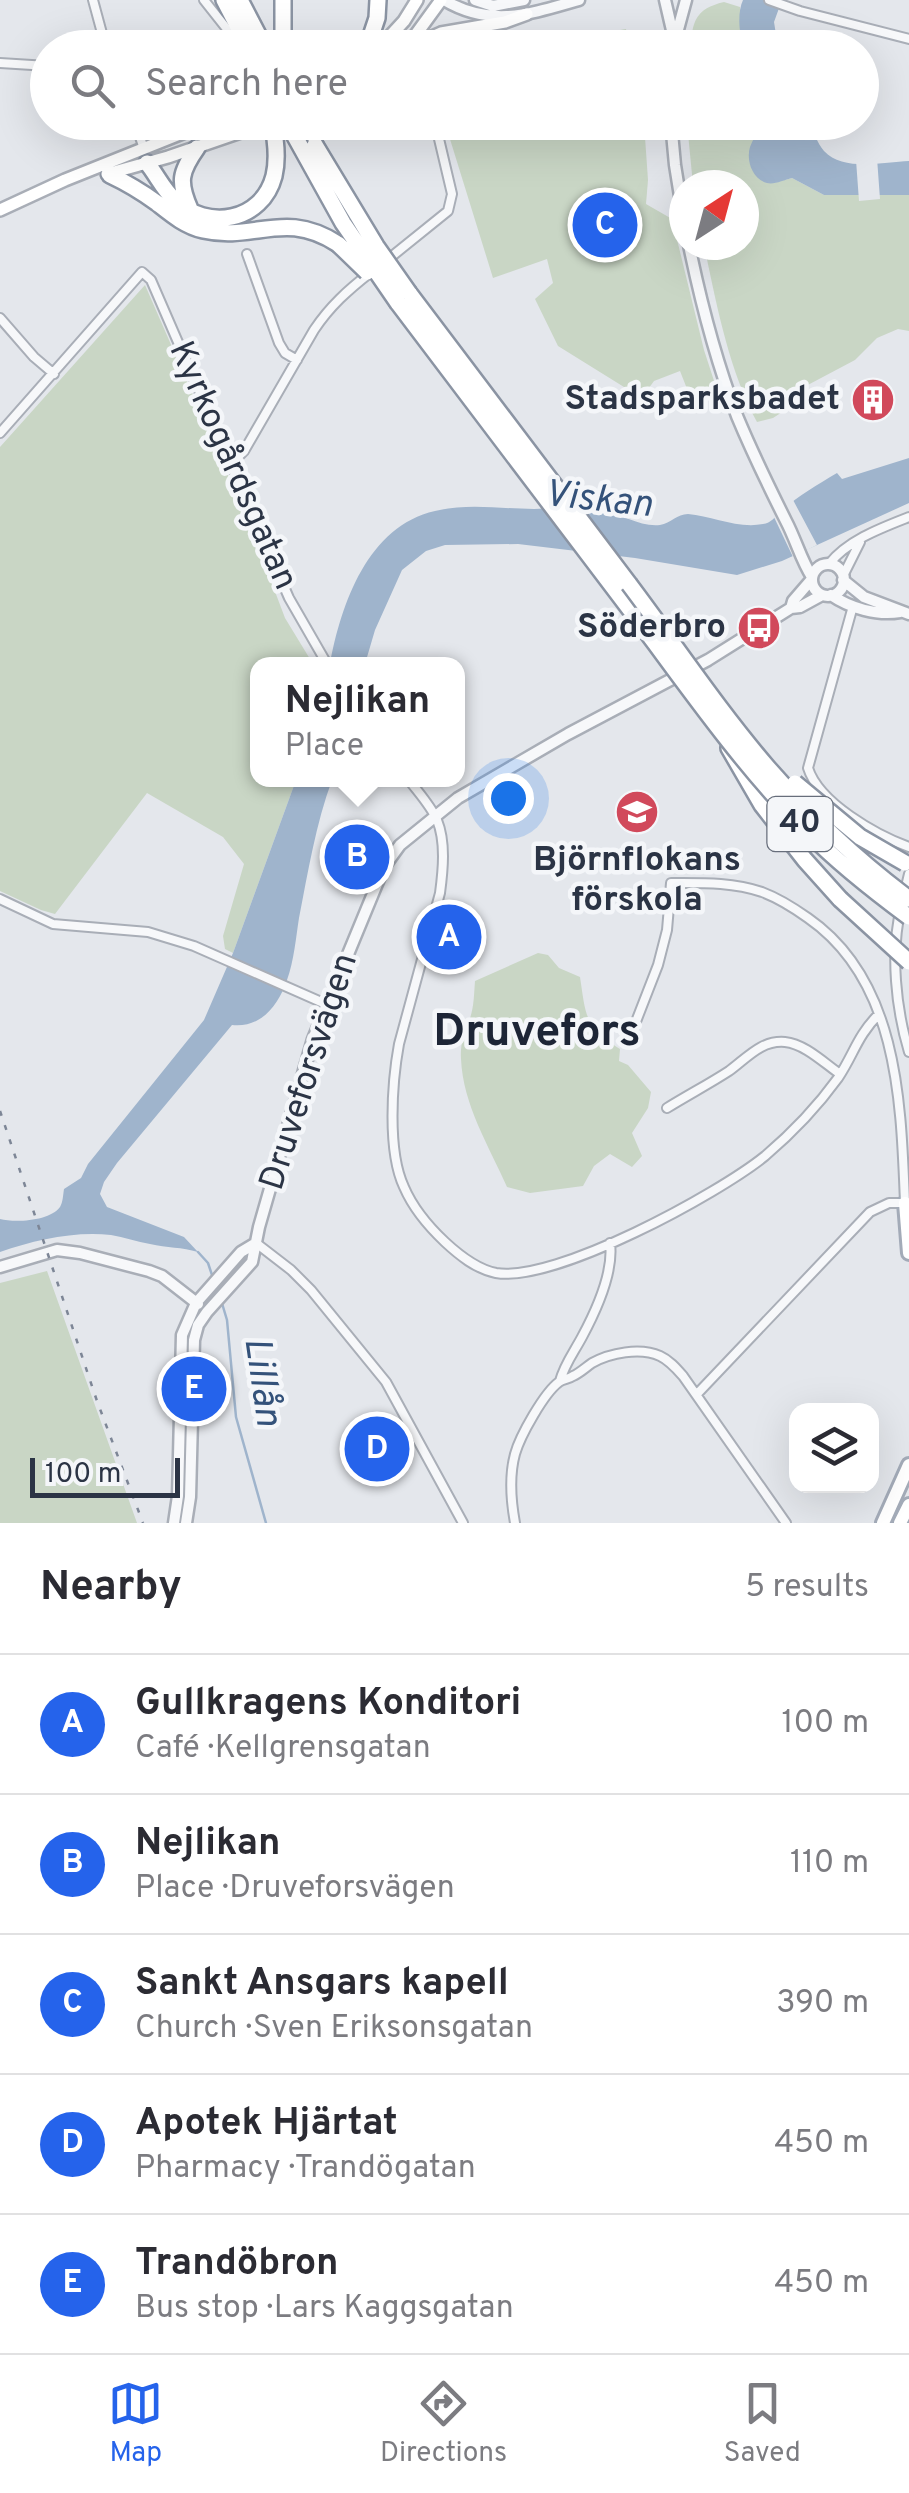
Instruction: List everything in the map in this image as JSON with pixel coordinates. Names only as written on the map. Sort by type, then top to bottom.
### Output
[{"type":"highway","points":[[224,0],[238,30]]},
{"type":"highway","points":[[240,0],[256,30]]},
{"type":"highway","points":[[283,0],[283,30]]},
{"type":"highway","points":[[373,30],[378,0]]},
{"type":"highway","points":[[146,156],[174,200],[213,218],[237,218],[264,196],[274,176],[273,140]]},
{"type":"highway","name":"40","points":[[297,140],[344,222],[604,564],[641,624],[712,708],[819,823],[909,899]]},
{"type":"highway","name":"40","points":[[313,140],[404,298]]},
{"type":"highway","points":[[190,210],[182,179],[197,148]]},
{"type":"highway","points":[[146,156],[144,176],[159,204]]},
{"type":"highway","points":[[110,175],[198,229],[226,233],[297,227],[311,230],[338,244],[404,298]]},
{"type":"highway","name":"40","points":[[604,564],[629,584],[776,797],[842,864],[909,916]]},
{"type":"highway","points":[[712,708],[803,791],[908,873]]},
{"type":"highway","points":[[712,708],[762,805],[849,908],[909,962]]},
{"type":"main road","points":[[396,30],[418,0]]},
{"type":"main road","points":[[420,30],[442,0]]},
{"type":"main road","points":[[459,30],[527,14]]},
{"type":"main road","points":[[88,171],[110,175],[176,140]]},
{"type":"main road","points":[[0,210],[88,171],[220,140]]},
{"type":"main road","points":[[905,1203],[909,1253]]},
{"type":"main road","points":[[883,1523],[909,1465]]},
{"type":"main road","points":[[900,1523],[909,1505]]},
{"type":"street","points":[[93,0],[101,30]]},
{"type":"street","points":[[204,0],[230,30]]},
{"type":"street","points":[[442,0],[485,17],[527,14],[578,0]]},
{"type":"street","points":[[475,0],[493,6],[524,0]]},
{"type":"street","points":[[665,0],[671,30]]},
{"type":"street","points":[[679,30],[686,0]]},
{"type":"street","points":[[769,0],[874,30]]},
{"type":"street","points":[[654,1],[667,15]]},
{"type":"street","points":[[879,31],[909,39]]},
{"type":"street","points":[[0,63],[30,65]]},
{"type":"street","points":[[141,140],[146,156]]},
{"type":"street","points":[[232,464],[244,451],[314,330],[338,299],[448,211],[452,194],[439,140]]},
{"type":"street","points":[[672,140],[675,170]]},
{"type":"street","points":[[246,254],[279,343],[285,353],[297,360]]},
{"type":"street","points":[[693,260],[732,401],[815,590],[851,612],[905,613]]},
{"type":"street","name":"Kyrkogårdsgatan","points":[[54,374],[142,272],[151,280],[289,598],[323,657]]},
{"type":"street","points":[[0,318],[54,374],[0,432]]},
{"type":"street","points":[[812,578],[817,568],[862,538],[909,516]]},
{"type":"street","points":[[827,595],[842,588],[850,558],[862,538]]},
{"type":"street","points":[[799,547],[837,567],[864,597],[905,613]]},
{"type":"street","name":"Druveforsvägen","points":[[791,608],[812,578]]},
{"type":"street","name":"Druveforsvägen","points":[[211,1308],[252,1262],[302,1074],[384,867],[410,836],[458,798],[504,770],[663,686],[791,608],[827,595]]},
{"type":"street","points":[[851,612],[808,768],[811,779],[853,819],[909,847]]},
{"type":"street","points":[[415,787],[436,816],[443,869],[440,893],[398,1044],[393,1113],[396,1164],[413,1204],[433,1230],[479,1268],[498,1273],[538,1270],[610,1243],[686,1208],[728,1183],[797,1127],[840,1074],[864,1029],[878,1014]]},
{"type":"street","points":[[886,838],[908,873],[899,917],[896,967],[909,1052]]},
{"type":"street","points":[[630,1037],[658,965],[667,930],[671,883],[715,882],[763,892],[791,906],[834,939],[864,978],[890,1044],[906,1147],[905,1203],[889,1203],[870,1212],[697,1394]]},
{"type":"street","points":[[0,899],[54,924],[148,932],[194,946],[328,1004]]},
{"type":"street","points":[[667,1108],[768,1044],[787,1042],[804,1049],[840,1074]]},
{"type":"street","points":[[515,1523],[511,1492],[514,1456],[534,1416],[560,1381],[590,1320],[612,1256],[610,1243]]},
{"type":"street","points":[[174,1523],[181,1345],[188,1318],[196,1302],[241,1252],[256,1244],[311,1290],[386,1382],[463,1523]]},
{"type":"street","points":[[0,1268],[57,1250],[80,1253],[162,1276],[196,1302],[211,1308],[198,1324],[194,1340],[186,1523]]},
{"type":"street","points":[[560,1381],[607,1356],[641,1352],[658,1355],[672,1364],[697,1394],[786,1523]]},
{"type":"green space","points":[[724,2],[740,7],[741,30],[692,30],[707,8]]},
{"type":"green space","points":[[450,140],[645,140],[646,204],[669,217],[669,260],[682,260],[717,390],[714,394],[693,404],[680,371],[654,381],[646,392],[624,387],[558,346],[535,299],[553,283],[547,259],[493,278]]},
{"type":"green space","points":[[689,140],[756,140],[753,170],[692,170]]},
{"type":"green space","points":[[759,176],[767,182],[792,178],[824,195],[909,195],[909,331],[898,329],[877,338],[855,360],[804,387],[793,405],[773,418],[757,422],[724,336],[707,260],[759,260]]},
{"type":"green space","points":[[145,285],[251,528],[285,618],[309,657],[250,657],[250,787],[293,787],[233,953],[225,949],[223,936],[244,864],[223,837],[147,793],[55,914],[0,891],[0,447]]},
{"type":"green space","points":[[538,953],[548,955],[559,968],[580,977],[593,1026],[620,1049],[619,1061],[628,1065],[651,1092],[648,1108],[632,1133],[642,1156],[632,1167],[610,1154],[594,1166],[583,1186],[530,1193],[507,1187],[466,1093],[461,1054],[475,981]]},
{"type":"green space","points":[[47,1271],[137,1523],[0,1523],[0,1283]]},
{"type":"water","points":[[743,0],[782,0],[775,30],[740,30]]},
{"type":"water","points":[[753,140],[818,140],[824,151],[842,162],[909,161],[909,195],[824,195],[792,178],[767,183],[759,178],[759,170],[752,170],[749,158]]},
{"type":"water","points":[[909,458],[909,503],[782,561],[737,575],[518,544],[445,545],[426,551],[402,570],[367,657],[332,657],[350,593],[362,571],[375,550],[412,519],[460,507],[534,509],[581,505],[651,525],[688,514],[754,525],[771,521],[794,500],[837,473],[842,479]]},
{"type":"water","points":[[293,787],[330,787],[283,990],[260,1019],[232,1025],[117,1163],[100,1194],[107,1207],[184,1237],[198,1252],[111,1235],[83,1234],[0,1252],[0,1219],[32,1220],[60,1207],[64,1189],[81,1178],[88,1164],[204,1020],[233,953]]},
{"type":"pier","points":[[877,158],[880,199],[859,201],[856,160]]},
{"type":"pier","name":"Söderbro","points":[[792,498],[817,545],[793,557],[773,515]]},
{"type":"waterway","name":"Lillån","points":[[198,1252],[208,1263],[213,1278]]},
{"type":"waterway","name":"Lillån","points":[[221,1300],[227,1320],[236,1417],[266,1523]]},
{"type":"railway","points":[[0,1111],[97,1401],[143,1523]]},
{"type":"place","name":"Sankt Ansgars kapell","points":[[605,225]]},
{"type":"place","name":"Stadsparksbadet","points":[[873,400]]},
{"type":"place","name":"Söderbro","points":[[759,628]]},
{"type":"place","name":"Björnflokans förskola","points":[[637,812]]},
{"type":"place","name":"Nejlikan","points":[[357,857]]},
{"type":"place","name":"Gullkragens Konditori","points":[[449,937]]},
{"type":"place","name":"Trandöbron","points":[[194,1389]]},
{"type":"place","name":"Apotek Hjärtat","points":[[377,1449]]},
{"type":"district","name":"Druvefors","points":[[537,1033]]},
{"type":"water label","name":"Viskan","points":[[598,501]]}]
